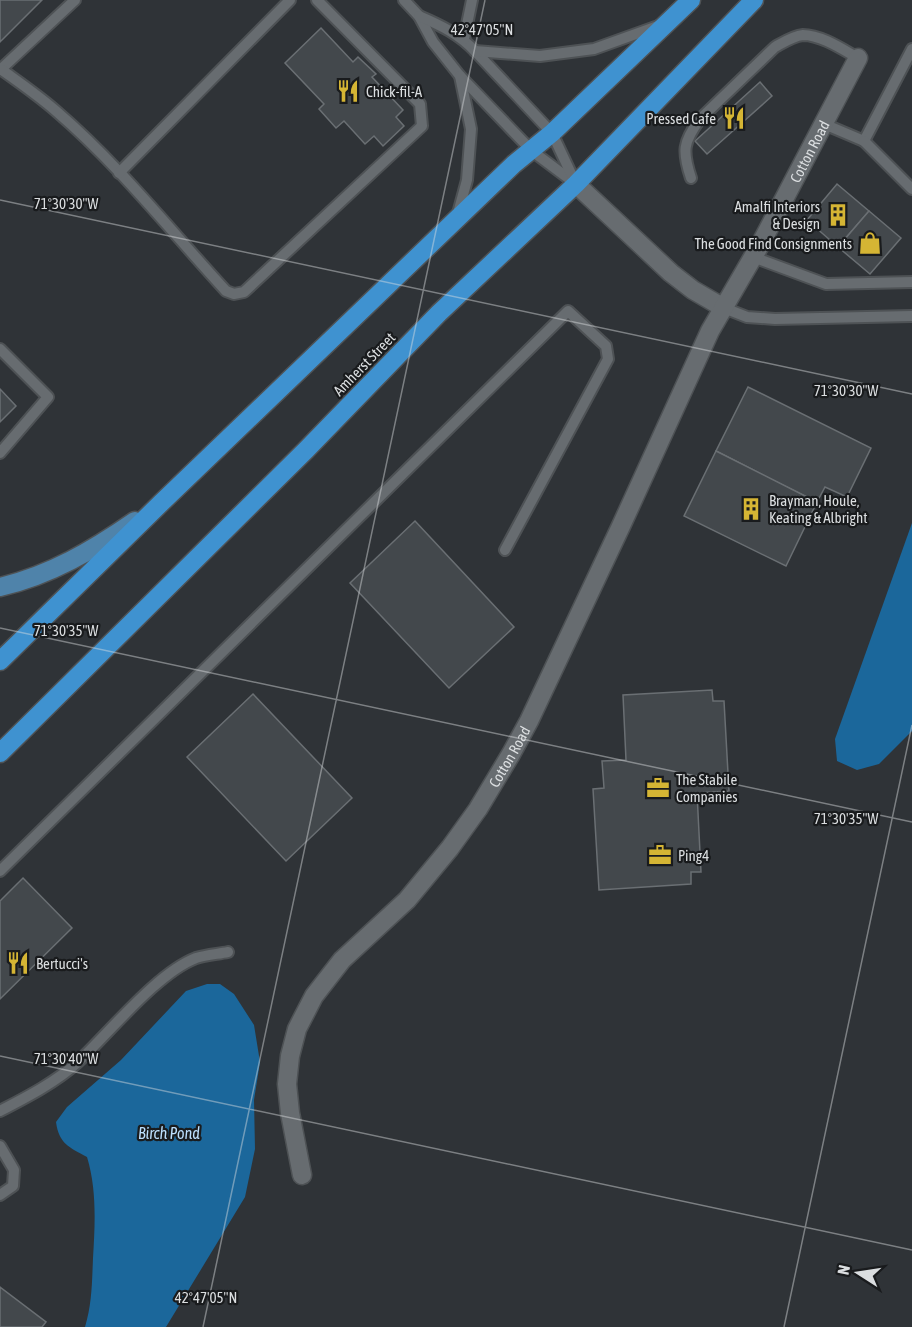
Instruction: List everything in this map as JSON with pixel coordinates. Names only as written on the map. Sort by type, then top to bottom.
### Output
[{"type":"highway","points":[[0,661],[514,164],[552,133],[691,0]]},
{"type":"highway","name":"Amherst Street","points":[[0,753],[306,450],[439,313],[576,184],[754,0]]},
{"type":"main road","points":[[0,586],[34,577],[72,561],[161,503]]},
{"type":"street","name":"Cotton Road","points":[[302,1175],[287,1084],[290,1056],[297,1029],[314,996],[342,960],[407,900],[426,879],[492,787],[529,721],[710,331],[753,258],[858,57]]},
{"type":"street","points":[[576,184],[671,273],[693,290],[724,308]]},
{"type":"lane","points":[[75,0],[1,70],[57,112],[158,213],[226,291],[234,294],[244,292],[422,126],[420,104],[317,0]]},
{"type":"lane","points":[[119,173],[290,0]]},
{"type":"lane","points":[[404,0],[419,16],[433,42],[460,75],[532,151],[576,184]]},
{"type":"lane","points":[[464,39],[467,14],[472,0]]},
{"type":"lane","points":[[419,16],[445,27],[464,39],[476,51],[552,133],[576,184]]},
{"type":"lane","points":[[476,51],[540,56],[594,49],[667,22]]},
{"type":"lane","points":[[691,178],[684,160],[684,146],[690,133],[700,119],[775,47],[790,38],[803,35],[837,46],[858,57]]},
{"type":"lane","points":[[864,141],[912,49]]},
{"type":"lane","points":[[456,220],[467,180],[471,129],[460,75]]},
{"type":"lane","points":[[824,124],[864,141],[912,189]]},
{"type":"lane","points":[[753,258],[826,284],[912,282]]},
{"type":"lane","points":[[724,308],[747,317],[775,319],[912,316]]},
{"type":"lane","points":[[0,871],[568,311],[606,346],[608,359],[505,550]]},
{"type":"lane","points":[[0,350],[48,397],[0,453]]},
{"type":"lane","points":[[0,1111],[34,1093],[76,1064],[158,982],[176,968],[197,958],[228,952]]},
{"type":"lane","points":[[0,1146],[14,1170],[13,1186],[0,1195]]},
{"type":"water","points":[[912,523],[912,731],[879,764],[857,770],[837,761],[835,739]]},
{"type":"water","name":"Birch Pond","points":[[207,984],[220,984],[234,994],[254,1025],[260,1062],[254,1100],[255,1149],[245,1197],[166,1327],[85,1327],[92,1284],[94,1194],[87,1157],[62,1140],[56,1122],[67,1107],[121,1060],[186,991]]},
{"type":"building","points":[[0,0],[42,0],[0,42]]},
{"type":"building","name":"Chick-fil-A","points":[[321,28],[353,62],[358,57],[376,74],[372,77],[403,110],[396,117],[404,126],[383,146],[374,136],[365,144],[344,121],[336,128],[319,109],[324,104],[285,63]]},
{"type":"building","name":"Pressed Cafe","points":[[760,82],[772,96],[707,154],[695,141]]},
{"type":"building","name":"Amalfi Interiors & Design","points":[[837,184],[869,211],[838,247],[807,220]]},
{"type":"building","name":"The Good Find Consignments","points":[[869,211],[901,238],[870,274],[838,247]]},
{"type":"building","points":[[748,387],[871,448],[847,497],[825,487],[817,502],[716,451]]},
{"type":"building","points":[[0,389],[16,406],[0,422]]},
{"type":"building","name":"Brayman, Houle, Keating & Albright","points":[[716,451],[817,502],[786,566],[684,516]]},
{"type":"building","points":[[415,521],[514,627],[449,688],[350,583]]},
{"type":"building","points":[[712,690],[713,701],[724,701],[729,791],[697,793],[701,872],[691,872],[691,884],[599,890],[593,789],[604,788],[602,761],[626,760],[623,695]]},
{"type":"building","points":[[253,694],[352,798],[286,861],[187,757]]},
{"type":"building","name":"Bertucci's","points":[[23,878],[72,928],[0,999],[0,901]]},
{"type":"building","points":[[0,1287],[46,1322],[42,1327],[0,1327]]},
{"type":"place","name":"Chick-fil-A","points":[[348,91]]},
{"type":"place","name":"Pressed Cafe","points":[[734,118]]},
{"type":"place","name":"Amalfi Interiors & Design","points":[[838,215]]},
{"type":"place","name":"The Good Find Consignments","points":[[870,243]]},
{"type":"place","name":"Brayman, Houle, Keating & Albright","points":[[751,509]]},
{"type":"place","name":"The Stabile Companies","points":[[658,788]]},
{"type":"place","name":"Ping4","points":[[660,855]]},
{"type":"place","name":"Bertucci's","points":[[18,963]]}]
